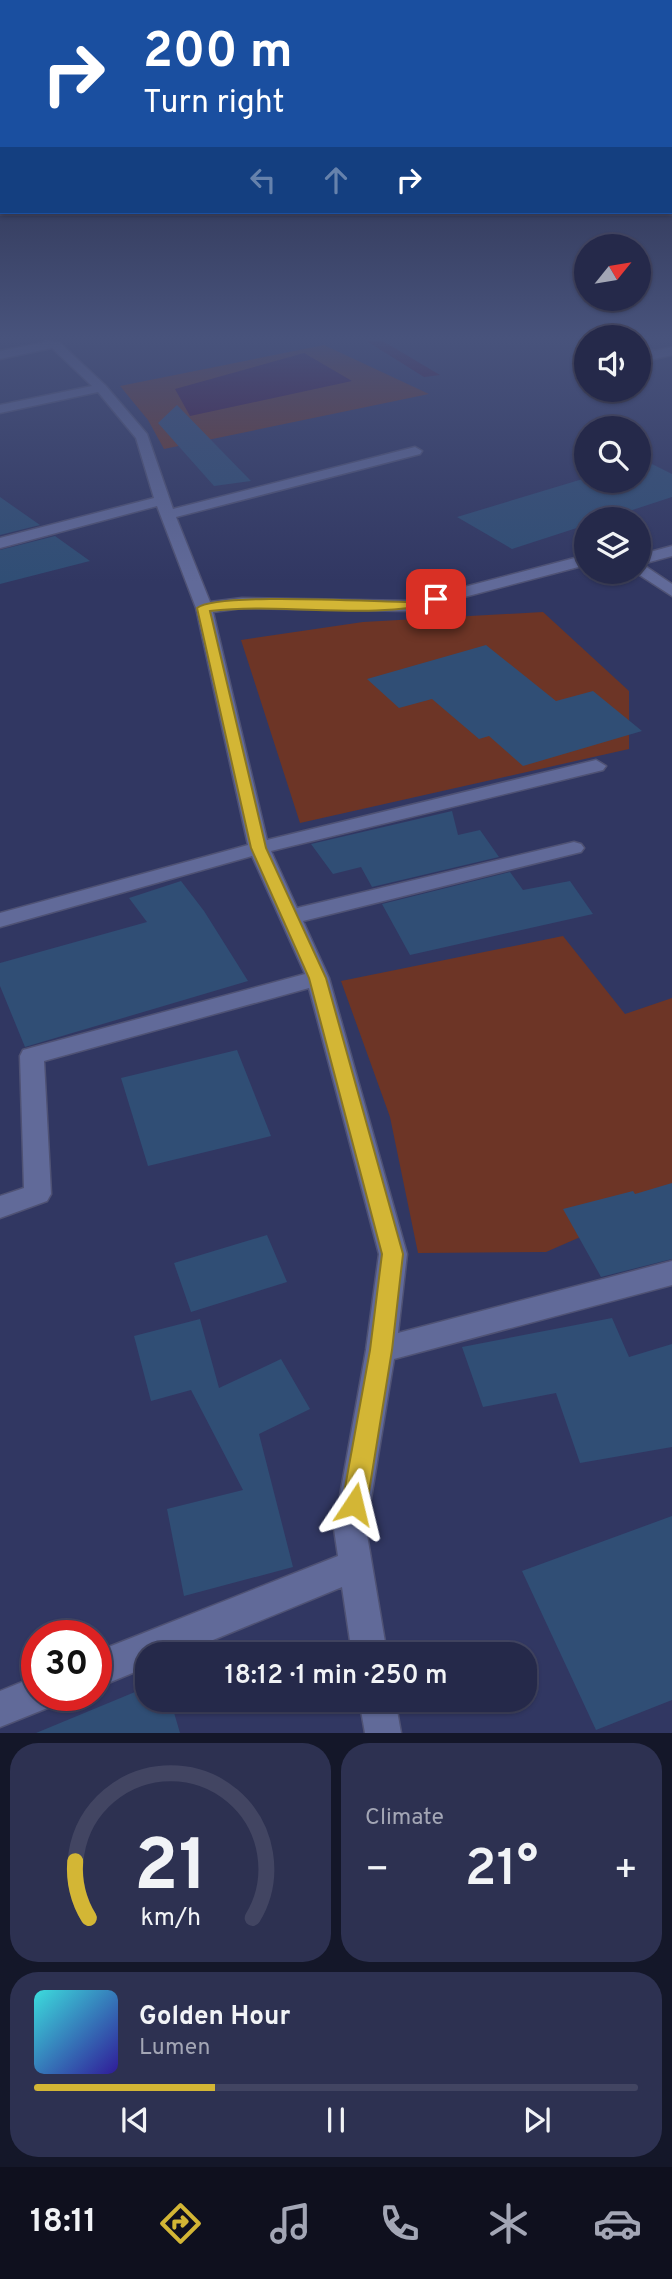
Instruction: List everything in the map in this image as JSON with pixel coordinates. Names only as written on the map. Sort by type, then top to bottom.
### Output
[{"type":"street","points":[[129,421],[142,437],[204,608],[259,848],[318,978],[393,1254],[381,1350],[350,1530],[368,1642]]},
{"type":"street","points":[[0,543],[415,451]]},
{"type":"street","points":[[651,557],[672,551]]},
{"type":"street","points":[[204,608],[242,603],[411,606],[574,563]]},
{"type":"street","points":[[651,576],[672,591]]},
{"type":"street","points":[[0,920],[259,848],[596,766]]},
{"type":"street","points":[[289,917],[574,848]]},
{"type":"street","points":[[0,1207],[38,1194],[32,1056],[318,978]]},
{"type":"street","points":[[381,1350],[672,1273]]},
{"type":"street","points":[[112,1664],[355,1565]]},
{"type":"street","points":[[0,1709],[21,1700]]},
{"type":"street","points":[[379,1712],[383,1733]]},
{"type":"shaded area","points":[[148,421],[300,421],[164,449]]},
{"type":"shaded area","points":[[543,612],[629,691],[629,749],[300,823],[241,640],[363,622]]},
{"type":"shaded area","points":[[563,936],[625,1014],[672,998],[672,1197],[546,1252],[418,1253],[390,1117],[341,981]]},
{"type":"building","points":[[192,421],[251,481],[214,486],[158,423]]},
{"type":"building","points":[[651,464],[672,474],[672,497],[642,507],[574,507],[574,529],[512,549],[457,517],[574,482],[574,493],[651,493]]},
{"type":"building","points":[[0,497],[40,525],[0,535]]},
{"type":"building","points":[[55,536],[90,561],[0,584],[0,550]]},
{"type":"building","points":[[486,645],[556,701],[593,691],[642,731],[523,766],[489,736],[479,739],[432,699],[399,708],[367,679]]},
{"type":"building","points":[[452,811],[458,835],[480,830],[499,857],[372,887],[361,867],[333,874],[311,844]]},
{"type":"building","points":[[510,872],[523,890],[570,881],[593,914],[410,955],[382,904]]},
{"type":"building","points":[[181,881],[204,911],[248,981],[25,1047],[0,986],[0,963],[147,922],[129,898]]},
{"type":"building","points":[[237,1050],[271,1136],[148,1166],[121,1078]]},
{"type":"building","points":[[672,1183],[672,1259],[601,1277],[563,1209],[633,1191],[635,1194]]},
{"type":"building","points":[[267,1235],[287,1282],[191,1312],[174,1263]]},
{"type":"building","points":[[612,1318],[629,1357],[672,1344],[672,1447],[580,1463],[556,1393],[483,1407],[462,1347]]},
{"type":"building","points":[[200,1319],[219,1388],[281,1359],[310,1409],[259,1434],[293,1567],[184,1596],[167,1509],[243,1490],[191,1390],[151,1401],[134,1336]]},
{"type":"building","points":[[672,1516],[672,1700],[596,1730],[522,1571]]},
{"type":"building","points":[[135,1692],[135,1712],[174,1712],[180,1733],[36,1733],[89,1711],[112,1711],[112,1702]]},
{"type":"route","points":[[354,1504],[381,1350],[393,1254],[318,978],[259,848],[204,608],[242,603],[411,606],[436,599]]}]
